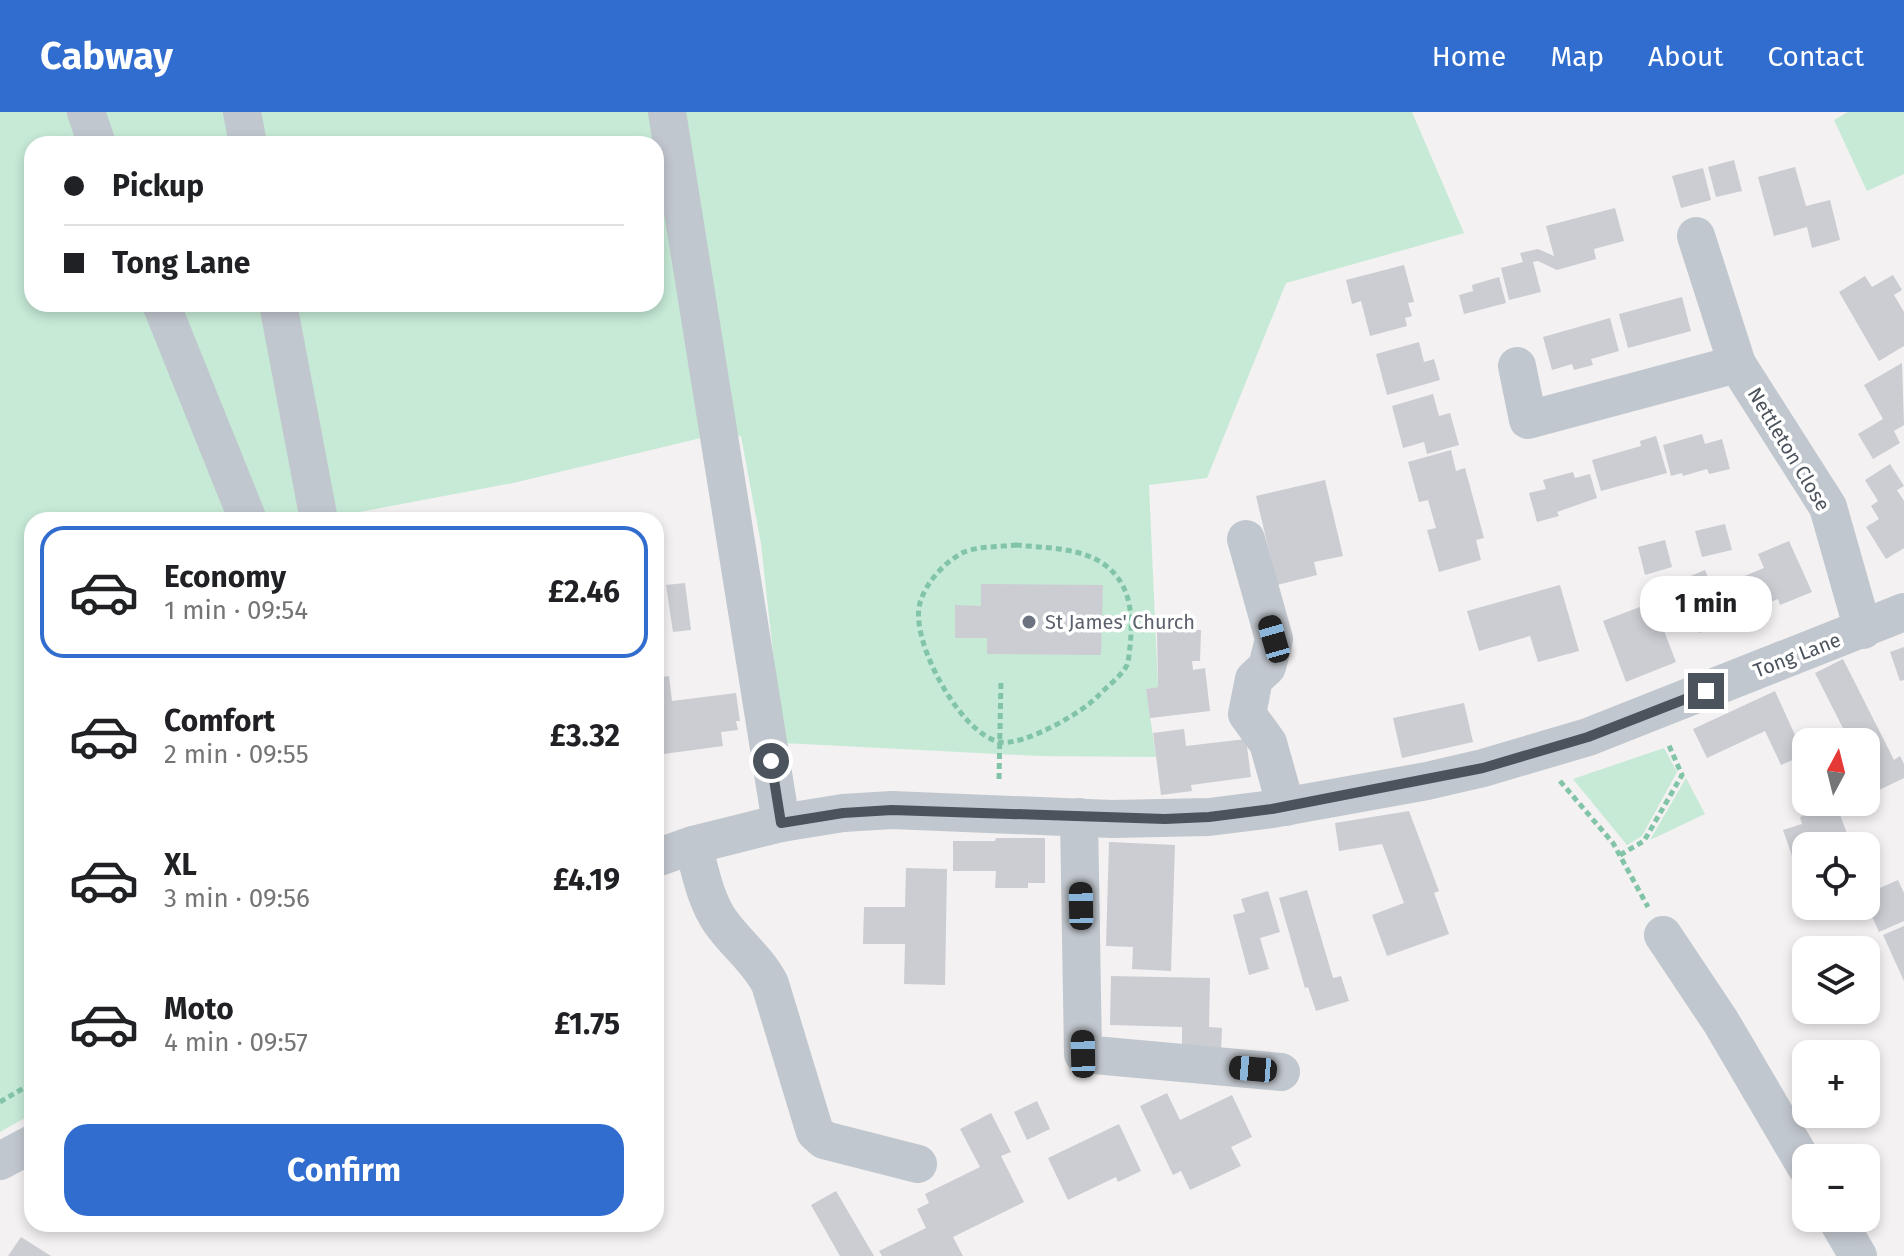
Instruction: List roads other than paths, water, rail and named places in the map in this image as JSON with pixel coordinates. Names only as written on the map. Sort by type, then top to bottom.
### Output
[{"type":"street","points":[[86,112],[94,136]]},
{"type":"street","points":[[242,112],[246,136]]},
{"type":"street","points":[[667,112],[781,823]]},
{"type":"street","name":"Nettleton Close","points":[[1696,236],[1737,364],[1828,507],[1863,630]]},
{"type":"street","points":[[164,312],[245,512]]},
{"type":"street","points":[[280,312],[317,512]]},
{"type":"street","points":[[1517,366],[1528,420],[1737,364]]},
{"type":"street","points":[[1246,539],[1274,639],[1267,667],[1254,679],[1247,714],[1268,743],[1286,807]]},
{"type":"street","name":"Tong Lane","points":[[664,855],[781,823],[843,813],[892,810],[1079,817],[1209,817],[1286,807],[1427,781],[1536,753],[1654,711],[1904,612]]},
{"type":"street","points":[[1079,817],[1083,1054],[1281,1072]]},
{"type":"street","points":[[693,845],[707,896],[718,918],[763,970],[770,984],[815,1132],[824,1140],[918,1164]]},
{"type":"street","points":[[1663,935],[1721,1022],[1793,1144]]},
{"type":"street","points":[[0,1161],[24,1148]]},
{"type":"street","points":[[1844,1232],[1858,1256]]},
{"type":"place","name":"St James' Church","points":[[1029,622]]}]
